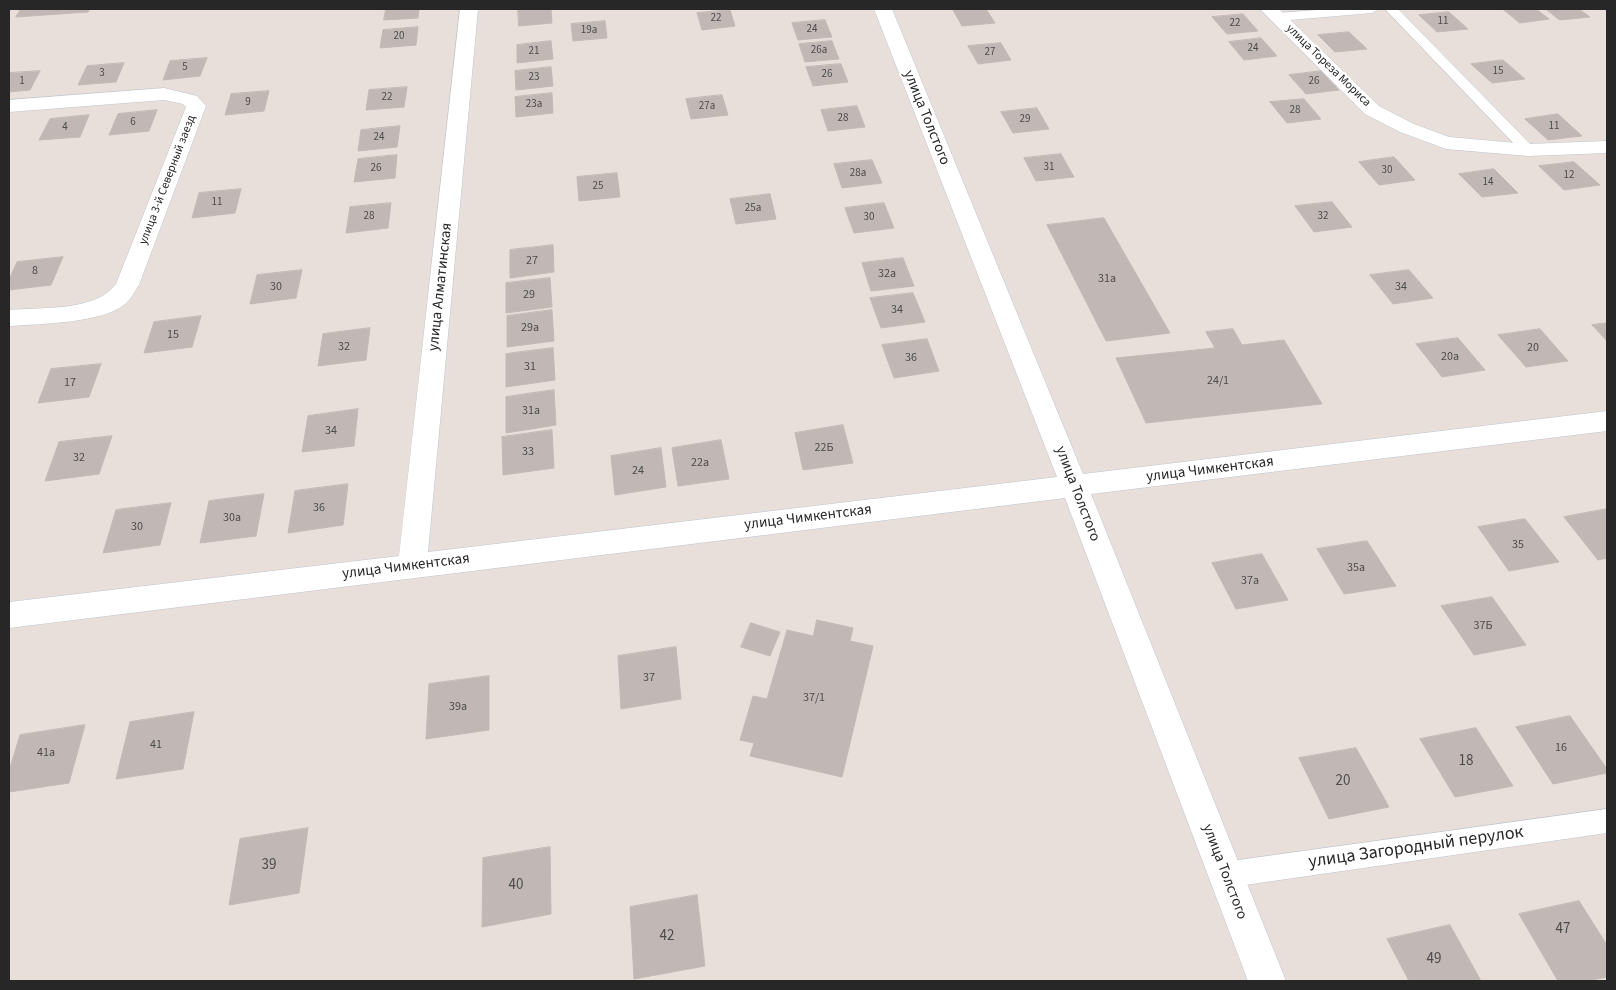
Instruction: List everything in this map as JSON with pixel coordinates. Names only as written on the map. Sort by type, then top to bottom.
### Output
[{"type":"street","name":"улица Алматинская","points":[[412,566],[469,9]]},
{"type":"street","name":"улица Толстого","points":[[883,9],[1074,486],[1224,875],[1267,981]]},
{"type":"street","name":"улица Тореза Мориса","points":[[1273,13],[1372,110],[1407,128],[1446,143],[1528,150],[1607,147]]},
{"type":"street","name":"улица 3-й Северный заезд","points":[[9,106],[164,94],[190,100],[196,106],[127,285],[120,296],[105,305],[82,312],[9,318]]},
{"type":"street","name":"улица Чимкентская","points":[[9,615],[1607,421]]},
{"type":"lane","points":[[1273,13],[1372,9]]},
{"type":"lane","points":[[1391,9],[1528,150]]},
{"type":"lane","name":"улица Загородный перулок","points":[[1224,875],[1607,821]]},
{"type":"building","points":[[21,9],[90,9],[88,12],[16,17]]},
{"type":"building","points":[[386,9],[419,9],[418,18],[384,20]]},
{"type":"building","points":[[518,9],[551,9],[552,23],[519,26]]},
{"type":"building","points":[[986,9],[995,23],[962,26],[953,10]]},
{"type":"building","points":[[1503,9],[1536,9],[1549,19],[1520,23]]},
{"type":"building","points":[[1546,9],[1579,9],[1590,17],[1560,20]]},
{"type":"building","points":[[730,10],[735,26],[702,30],[697,13]]},
{"type":"building","points":[[1449,12],[1468,29],[1437,32],[1419,15]]},
{"type":"building","points":[[1243,14],[1258,31],[1227,34],[1212,17]]},
{"type":"building","points":[[825,20],[832,37],[798,40],[792,23]]},
{"type":"building","points":[[605,21],[607,38],[573,41],[571,24]]},
{"type":"building","points":[[418,27],[416,45],[380,48],[383,30]]},
{"type":"building","points":[[1349,32],[1367,49],[1335,52],[1318,35]]},
{"type":"building","points":[[1261,38],[1277,56],[1244,60],[1229,42]]},
{"type":"building","points":[[551,41],[553,59],[517,63],[517,45]]},
{"type":"building","points":[[832,41],[839,59],[805,62],[799,44]]},
{"type":"building","points":[[1001,43],[1011,60],[978,64],[968,46]]},
{"type":"building","points":[[207,58],[200,76],[163,80],[170,61]]},
{"type":"building","points":[[1503,60],[1525,79],[1492,83],[1471,64]]},
{"type":"building","points":[[124,63],[116,82],[78,85],[87,66]]},
{"type":"building","points":[[841,64],[848,82],[813,86],[806,67]]},
{"type":"building","points":[[551,67],[553,86],[516,90],[515,71]]},
{"type":"building","points":[[40,71],[30,90],[9,92],[9,73]]},
{"type":"building","points":[[1321,71],[1339,90],[1306,94],[1289,75]]},
{"type":"building","points":[[407,87],[404,107],[366,110],[369,90]]},
{"type":"building","points":[[269,91],[264,111],[225,115],[231,94]]},
{"type":"building","points":[[552,93],[553,113],[516,117],[515,97]]},
{"type":"building","points":[[722,95],[728,115],[691,119],[686,99]]},
{"type":"building","points":[[1304,99],[1321,119],[1287,123],[1270,102]]},
{"type":"building","points":[[857,106],[865,127],[828,131],[821,110]]},
{"type":"building","points":[[1037,108],[1049,129],[1013,133],[1001,112]]},
{"type":"building","points":[[157,110],[149,131],[109,135],[118,114]]},
{"type":"building","points":[[1558,114],[1582,136],[1548,140],[1525,119]]},
{"type":"building","points":[[89,115],[80,137],[39,140],[50,119]]},
{"type":"building","points":[[400,126],[397,147],[358,151],[361,130]]},
{"type":"building","points":[[1061,154],[1074,177],[1036,181],[1024,158]]},
{"type":"building","points":[[397,155],[395,178],[354,182],[358,159]]},
{"type":"building","points":[[1394,157],[1415,180],[1379,185],[1359,162]]},
{"type":"building","points":[[872,160],[882,183],[842,188],[834,164]]},
{"type":"building","points":[[1574,162],[1600,185],[1564,190],[1539,166]]},
{"type":"building","points":[[1494,169],[1518,193],[1482,197],[1459,174]]},
{"type":"building","points":[[617,173],[620,197],[579,201],[577,177]]},
{"type":"building","points":[[241,189],[235,213],[192,218],[199,193]]},
{"type":"building","points":[[770,194],[776,219],[736,224],[730,199]]},
{"type":"building","points":[[1332,202],[1352,227],[1314,232],[1295,206]]},
{"type":"building","points":[[391,203],[388,228],[346,233],[350,207]]},
{"type":"building","points":[[884,203],[894,228],[854,233],[845,208]]},
{"type":"building","points":[[1104,218],[1170,333],[1106,341],[1047,225]]},
{"type":"building","points":[[553,245],[554,272],[510,278],[510,250]]},
{"type":"building","points":[[63,257],[51,285],[9,290],[9,280],[17,262]]},
{"type":"building","points":[[903,258],[914,286],[871,291],[862,263]]},
{"type":"building","points":[[302,270],[296,298],[250,304],[257,275]]},
{"type":"building","points":[[1409,270],[1433,298],[1393,304],[1370,275]]},
{"type":"building","points":[[550,278],[552,307],[506,313],[506,283]]},
{"type":"building","points":[[913,293],[925,322],[881,328],[870,298]]},
{"type":"building","points":[[552,310],[554,341],[507,347],[507,316]]},
{"type":"building","points":[[201,316],[192,347],[144,353],[154,322]]},
{"type":"building","points":[[1607,323],[1607,341],[1592,325]]},
{"type":"building","points":[[370,328],[366,360],[318,366],[323,334]]},
{"type":"building","points":[[1233,329],[1242,345],[1284,340],[1322,404],[1146,423],[1116,358],[1215,348],[1206,332]]},
{"type":"building","points":[[1540,329],[1568,361],[1526,367],[1498,335]]},
{"type":"building","points":[[1458,338],[1485,370],[1442,377],[1416,344]]},
{"type":"building","points":[[927,339],[939,371],[894,378],[882,345]]},
{"type":"building","points":[[553,348],[555,380],[506,387],[506,354]]},
{"type":"building","points":[[101,364],[89,397],[38,403],[51,369]]},
{"type":"building","points":[[554,390],[556,425],[506,433],[506,397]]},
{"type":"building","points":[[358,409],[354,446],[302,452],[308,416]]},
{"type":"building","points":[[843,425],[853,463],[803,470],[795,433]]},
{"type":"building","points":[[552,430],[554,468],[503,475],[502,437]]},
{"type":"building","points":[[112,436],[99,474],[45,481],[59,442]]},
{"type":"building","points":[[721,440],[729,479],[678,486],[672,448]]},
{"type":"building","points":[[661,448],[666,487],[615,495],[611,456]]},
{"type":"building","points":[[348,484],[343,525],[288,533],[295,491]]},
{"type":"building","points":[[264,494],[256,536],[200,543],[209,501]]},
{"type":"building","points":[[171,503],[160,545],[103,553],[116,510]]},
{"type":"building","points":[[1607,509],[1607,558],[1598,560],[1564,517]]},
{"type":"building","points":[[1525,519],[1559,562],[1509,571],[1478,527]]},
{"type":"building","points":[[1367,541],[1396,586],[1344,594],[1317,549]]},
{"type":"building","points":[[1262,554],[1288,600],[1236,609],[1212,563]]},
{"type":"building","points":[[1492,597],[1526,645],[1474,655],[1441,606]]},
{"type":"building","points":[[817,620],[853,628],[850,641],[873,646],[842,777],[750,756],[754,743],[740,740],[753,696],[767,699],[787,630],[813,636]]},
{"type":"building","points":[[751,623],[780,632],[770,656],[741,647]]},
{"type":"building","points":[[676,647],[681,699],[621,709],[618,656]]},
{"type":"building","points":[[489,676],[489,730],[426,739],[429,684]]},
{"type":"building","points":[[194,712],[183,769],[116,779],[130,722]]},
{"type":"building","points":[[1570,716],[1607,769],[1607,773],[1553,784],[1516,727]]},
{"type":"building","points":[[85,725],[69,783],[9,792],[9,771],[20,735]]},
{"type":"building","points":[[1476,728],[1513,786],[1455,797],[1420,739]]},
{"type":"building","points":[[1356,748],[1389,807],[1329,819],[1299,758]]},
{"type":"building","points":[[308,828],[299,893],[229,905],[240,839]]},
{"type":"building","points":[[550,847],[551,914],[482,927],[483,858]]},
{"type":"building","points":[[697,895],[705,966],[634,979],[630,907]]},
{"type":"building","points":[[1579,901],[1607,945],[1607,977],[1587,981],[1558,981],[1519,914]]},
{"type":"building","points":[[1450,925],[1481,981],[1409,981],[1387,939]]}]
